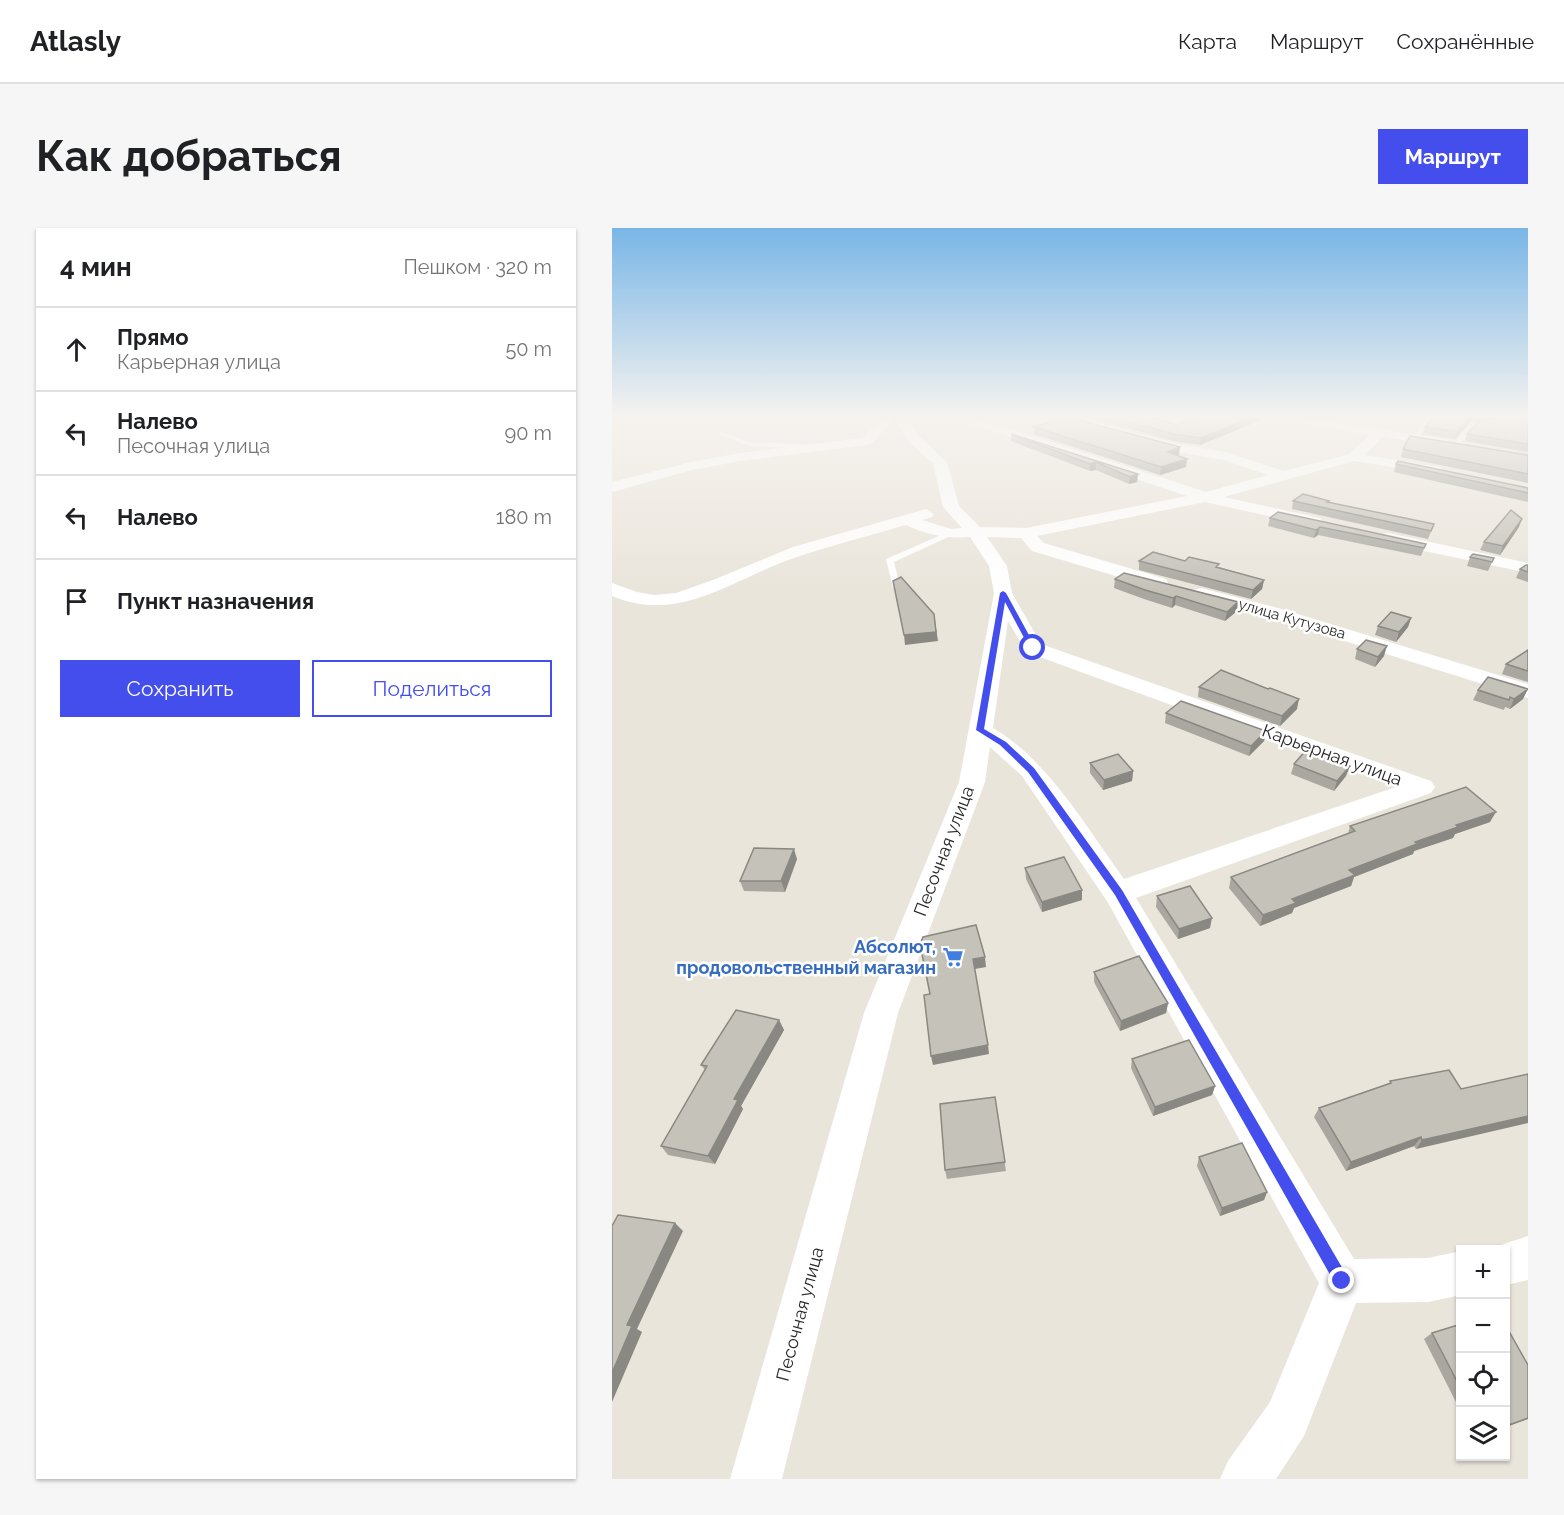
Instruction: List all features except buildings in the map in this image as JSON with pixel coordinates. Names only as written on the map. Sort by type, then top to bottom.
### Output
[{"type":"street","points":[[612,487],[659,474]]},
{"type":"street","name":"Песочная улица","points":[[762,1477],[881,1013],[972,782],[1003,593],[998,566],[959,524],[944,474]]},
{"type":"street","points":[[1136,474],[1204,497],[1326,524]]},
{"type":"street","points":[[1279,474],[1284,476]]},
{"type":"street","points":[[612,589],[625,597],[655,600],[688,596],[722,584],[781,557],[908,520],[959,524],[1026,534],[1204,497],[1290,474]]},
{"type":"street","points":[[908,520],[926,528],[959,524]]},
{"type":"street","name":"улица Кутузова","points":[[1026,534],[1038,547],[1091,564],[1271,612],[1528,691]]},
{"type":"street","points":[[1370,534],[1528,568]]},
{"type":"street","name":"Карьерная улица","points":[[1003,593],[1033,648],[1422,787],[1118,893]]},
{"type":"street","points":[[980,730],[1003,744],[1031,770],[1118,893],[1342,1281]]},
{"type":"street","points":[[1510,1262],[1528,1258]]},
{"type":"street","points":[[1342,1281],[1428,1280],[1456,1274]]},
{"type":"street","points":[[1246,1479],[1287,1419],[1342,1281]]},
{"type":"lane","points":[[896,586],[889,561],[959,524]]},
{"type":"place","name":"Абсолют, продовольственный магазин","points":[[953,957]]},
{"type":"route","points":[[1033,648],[1003,593],[980,730],[1003,744],[1031,770],[1118,893],[1342,1281]]}]
